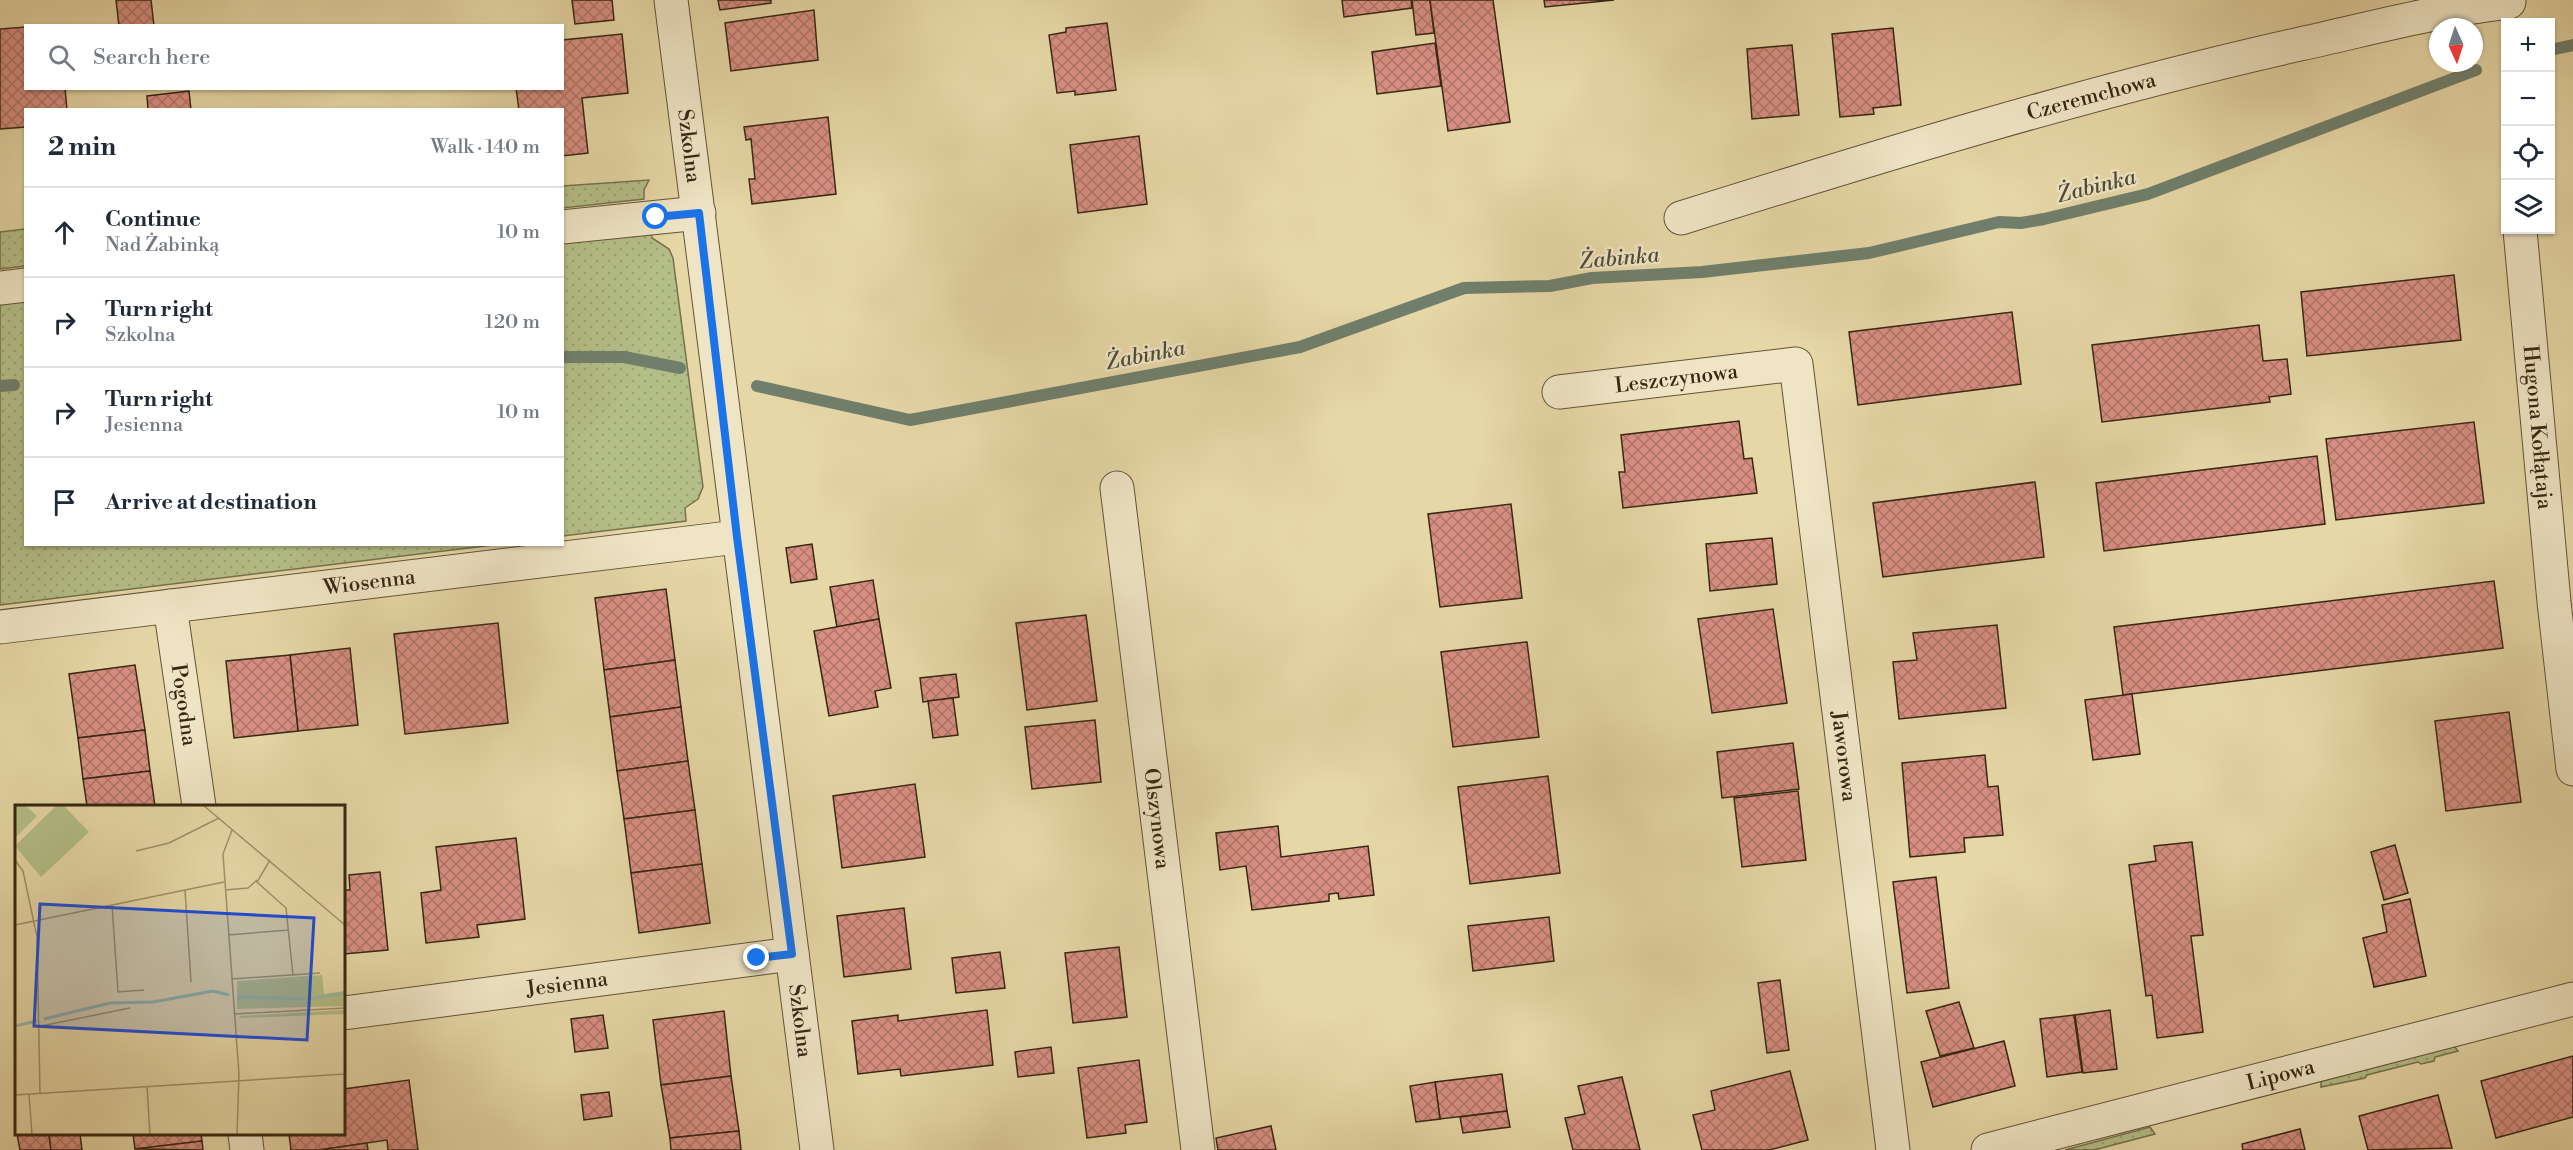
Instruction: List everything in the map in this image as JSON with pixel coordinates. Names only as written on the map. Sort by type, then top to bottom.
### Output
[{"type":"street","name":"Szkolna","points":[[671,0],[699,213],[737,537],[817,1150]]},
{"type":"street","name":"Czeremchowa","points":[[1681,218],[1896,151],[2137,83],[2455,10],[2509,8]]},
{"type":"street","points":[[564,227],[699,213]]},
{"type":"street","name":"Hugona Kołłątaja","points":[[2520,234],[2554,602],[2573,769]]},
{"type":"street","points":[[0,288],[24,285]]},
{"type":"street","name":"Leszczynowa","points":[[1559,392],[1796,364]]},
{"type":"street","name":"Jaworowa","points":[[1796,364],[1893,1150]]},
{"type":"street","name":"Olszynowa","points":[[1116,488],[1198,1150]]},
{"type":"street","name":"Wiosenna","points":[[0,627],[737,537]]},
{"type":"street","name":"Pogodna","points":[[170,606],[199,805]]},
{"type":"street","name":"Jesienna","points":[[345,1013],[792,954]]},
{"type":"street","name":"Lipowa","points":[[1988,1150],[2573,999]]},
{"type":"street","points":[[245,1135],[247,1150]]},
{"type":"green space","points":[[649,180],[644,190],[644,199],[564,208],[564,186]]},
{"type":"green space","points":[[24,229],[24,266],[0,269],[0,232]]},
{"type":"green space","points":[[651,232],[652,238],[669,249],[673,258],[703,487],[698,499],[685,508],[686,521],[564,536],[564,240]]},
{"type":"green space","points":[[24,301],[24,546],[485,546],[0,605],[0,304]]},
{"type":"green space","points":[[2454,1046],[2458,1051],[2435,1057],[2434,1061],[2421,1064],[2418,1062],[2367,1075],[2365,1078],[2321,1087],[2321,1081]]},
{"type":"green space","points":[[2150,1127],[2155,1134],[2094,1150],[2065,1150]]},
{"type":"building","points":[[116,0],[151,0],[154,24],[119,24]]},
{"type":"building","points":[[572,0],[612,0],[614,20],[575,24]]},
{"type":"building","points":[[718,0],[771,0],[771,3],[720,10]]},
{"type":"building","points":[[1342,0],[1411,0],[1412,8],[1344,17]]},
{"type":"building","points":[[1412,0],[1430,0],[1434,33],[1416,35]]},
{"type":"building","points":[[1430,0],[1493,0],[1510,122],[1448,131]]},
{"type":"building","points":[[1544,0],[1614,0],[1545,7]]},
{"type":"building","points":[[814,10],[818,60],[731,71],[725,23]]},
{"type":"building","points":[[1107,23],[1116,90],[1075,95],[1075,91],[1057,93],[1049,35],[1066,32],[1066,28]]},
{"type":"building","points":[[24,27],[24,90],[65,90],[67,108],[24,108],[24,127],[0,129],[0,29]]},
{"type":"building","points":[[1893,28],[1901,105],[1873,108],[1874,114],[1840,117],[1832,34]]},
{"type":"building","points":[[622,34],[628,93],[582,98],[588,153],[564,156],[564,108],[519,108],[516,90],[564,90],[564,40]]},
{"type":"building","points":[[1435,43],[1441,86],[1377,94],[1372,52]]},
{"type":"building","points":[[1792,45],[1799,115],[1752,119],[1747,49]]},
{"type":"building","points":[[189,91],[191,108],[148,108],[147,96]]},
{"type":"building","points":[[828,117],[836,194],[752,204],[749,179],[755,179],[751,139],[746,140],[744,127]]},
{"type":"building","points":[[1139,136],[1147,204],[1078,213],[1070,145]]},
{"type":"building","points":[[2454,275],[2461,340],[2307,356],[2301,292]]},
{"type":"building","points":[[2012,312],[2021,384],[1858,405],[1849,332]]},
{"type":"building","points":[[2259,325],[2263,361],[2287,359],[2291,394],[2269,397],[2270,402],[2102,422],[2092,345]]},
{"type":"building","points":[[1739,421],[1744,459],[1752,458],[1757,493],[1623,508],[1619,472],[1625,472],[1621,435]]},
{"type":"building","points":[[2474,422],[2484,503],[2336,520],[2326,439]]},
{"type":"building","points":[[2317,456],[2325,524],[2104,551],[2096,483]]},
{"type":"building","points":[[2035,482],[2044,557],[1883,577],[1873,503]]},
{"type":"building","points":[[1511,504],[1522,598],[1440,607],[1428,514]]},
{"type":"building","points":[[1772,538],[1777,584],[1710,591],[1706,544]]},
{"type":"building","points":[[812,544],[817,579],[791,583],[786,548]]},
{"type":"building","points":[[873,580],[879,619],[837,627],[830,587]]},
{"type":"building","points":[[2494,581],[2503,648],[2123,695],[2114,627]]},
{"type":"building","points":[[666,589],[675,660],[604,670],[595,598]]},
{"type":"building","points":[[1773,609],[1787,703],[1712,713],[1698,619]]},
{"type":"building","points":[[1086,615],[1097,701],[1027,710],[1016,623]]},
{"type":"building","points":[[879,619],[891,688],[875,691],[878,707],[829,716],[814,631]]},
{"type":"building","points":[[498,623],[508,723],[405,734],[394,634]]},
{"type":"building","points":[[1997,625],[2006,708],[1899,719],[1893,662],[1917,660],[1913,633]]},
{"type":"building","points":[[1527,642],[1539,737],[1453,747],[1441,652]]},
{"type":"building","points":[[350,648],[358,725],[298,731],[290,655]]},
{"type":"building","points":[[290,655],[298,731],[234,738],[226,661]]},
{"type":"building","points":[[675,660],[681,707],[610,717],[604,670]]},
{"type":"building","points":[[135,665],[145,730],[78,738],[69,674]]},
{"type":"building","points":[[956,674],[959,697],[923,702],[920,678]]},
{"type":"building","points":[[2132,694],[2140,754],[2093,760],[2085,700]]},
{"type":"building","points":[[953,698],[958,735],[933,738],[928,701]]},
{"type":"building","points":[[681,707],[688,761],[617,771],[610,717]]},
{"type":"building","points":[[2509,712],[2521,802],[2446,811],[2435,721]]},
{"type":"building","points":[[1095,720],[1101,782],[1032,789],[1025,727]]},
{"type":"building","points":[[145,730],[150,771],[83,779],[78,738]]},
{"type":"building","points":[[1793,743],[1799,789],[1722,798],[1717,752]]},
{"type":"building","points":[[1985,755],[1988,787],[1998,786],[2003,835],[1964,838],[1965,852],[1910,857],[1902,763]]},
{"type":"building","points":[[688,761],[695,810],[624,819],[617,771]]},
{"type":"building","points":[[150,771],[155,805],[87,805],[83,779]]},
{"type":"building","points":[[1548,776],[1560,873],[1470,884],[1458,787]]},
{"type":"building","points":[[915,784],[925,857],[842,868],[833,796]]},
{"type":"building","points":[[1798,791],[1806,860],[1742,867],[1734,798]]},
{"type":"building","points":[[695,810],[702,864],[631,873],[624,819]]},
{"type":"building","points":[[1278,826],[1281,857],[1368,846],[1374,895],[1339,899],[1338,893],[1329,894],[1329,901],[1252,910],[1246,866],[1220,870],[1216,833]]},
{"type":"building","points":[[516,838],[525,919],[477,925],[479,937],[426,943],[421,893],[441,890],[436,847]]},
{"type":"building","points":[[2192,842],[2203,935],[2191,936],[2203,1032],[2157,1038],[2152,995],[2146,996],[2129,865],[2156,861],[2154,846]]},
{"type":"building","points":[[2395,845],[2408,893],[2384,900],[2371,852]]},
{"type":"building","points":[[702,864],[710,923],[639,933],[631,873]]},
{"type":"building","points":[[380,872],[388,950],[345,954],[345,890],[350,890],[349,875]]},
{"type":"building","points":[[1936,877],[1949,988],[1907,993],[1893,882]]},
{"type":"building","points":[[2410,899],[2426,976],[2374,987],[2363,938],[2387,932],[2382,905]]},
{"type":"building","points":[[904,908],[911,969],[844,977],[837,916]]},
{"type":"building","points":[[1549,917],[1554,961],[1473,971],[1468,926]]},
{"type":"building","points":[[1119,947],[1127,1017],[1073,1023],[1065,953]]},
{"type":"building","points":[[1000,952],[1005,988],[956,993],[952,958]]},
{"type":"building","points":[[1780,980],[1789,1050],[1767,1053],[1758,983]]},
{"type":"building","points":[[1959,1002],[1974,1048],[1940,1056],[1926,1011]]},
{"type":"building","points":[[987,1010],[993,1065],[901,1076],[900,1069],[858,1074],[852,1021],[898,1015],[898,1021]]},
{"type":"building","points":[[2110,1010],[2117,1069],[2083,1073],[2075,1015]]},
{"type":"building","points":[[724,1011],[731,1076],[661,1085],[653,1020]]},
{"type":"building","points":[[603,1015],[608,1048],[575,1052],[571,1019]]},
{"type":"building","points":[[2074,1015],[2082,1072],[2047,1077],[2040,1019]]},
{"type":"building","points":[[2004,1041],[2015,1086],[1933,1107],[1921,1062]]},
{"type":"building","points":[[1051,1047],[1054,1073],[1018,1077],[1015,1052]]},
{"type":"building","points":[[2573,1056],[2573,1117],[2496,1138],[2481,1081]]},
{"type":"building","points":[[1139,1060],[1147,1122],[1125,1125],[1126,1133],[1087,1138],[1078,1068]]},
{"type":"building","points":[[1790,1071],[1808,1140],[1769,1150],[1702,1150],[1693,1115],[1715,1110],[1711,1091]]},
{"type":"building","points":[[1502,1074],[1507,1111],[1440,1119],[1435,1082]]},
{"type":"building","points":[[731,1076],[739,1131],[670,1138],[661,1085]]},
{"type":"building","points":[[1622,1077],[1640,1150],[1573,1150],[1565,1118],[1585,1114],[1578,1086]]},
{"type":"building","points":[[409,1080],[418,1150],[388,1150],[387,1140],[319,1150],[291,1150],[289,1135],[345,1135],[345,1089]]},
{"type":"building","points":[[1435,1082],[1440,1119],[1416,1122],[1410,1086]]},
{"type":"building","points":[[609,1092],[612,1116],[584,1120],[581,1095]]},
{"type":"building","points":[[2438,1095],[2452,1148],[2368,1150],[2359,1116]]},
{"type":"building","points":[[1507,1111],[1510,1127],[1463,1133],[1460,1117]]},
{"type":"building","points":[[1271,1126],[1276,1150],[1218,1150],[1216,1138]]},
{"type":"building","points":[[2300,1129],[2305,1150],[2243,1150],[2242,1144]]},
{"type":"building","points":[[739,1131],[741,1150],[671,1150],[670,1138]]},
{"type":"building","points":[[17,1135],[49,1135],[51,1150],[20,1150]]},
{"type":"building","points":[[49,1135],[80,1135],[82,1150],[51,1150]]},
{"type":"building","points":[[133,1135],[201,1135],[202,1141],[135,1149]]},
{"type":"building","points":[[202,1141],[203,1150],[135,1149]]},
{"type":"building","points":[[367,1143],[368,1150],[319,1150]]},
{"type":"waterway","name":"Żabinka","points":[[2555,49],[2573,45]]},
{"type":"waterway","name":"Żabinka","points":[[757,386],[910,420],[1300,347],[1464,288],[1550,286],[1592,278],[1702,272],[1869,253],[1999,222],[2021,223],[2044,219],[2148,194],[2471,72]]},
{"type":"waterway","name":"Żabinka","points":[[564,357],[624,357],[680,368]]},
{"type":"waterway","name":"Żabinka","points":[[0,386],[14,385]]},
{"type":"route","points":[[656,217],[699,213],[737,537],[792,954],[757,958]]}]
